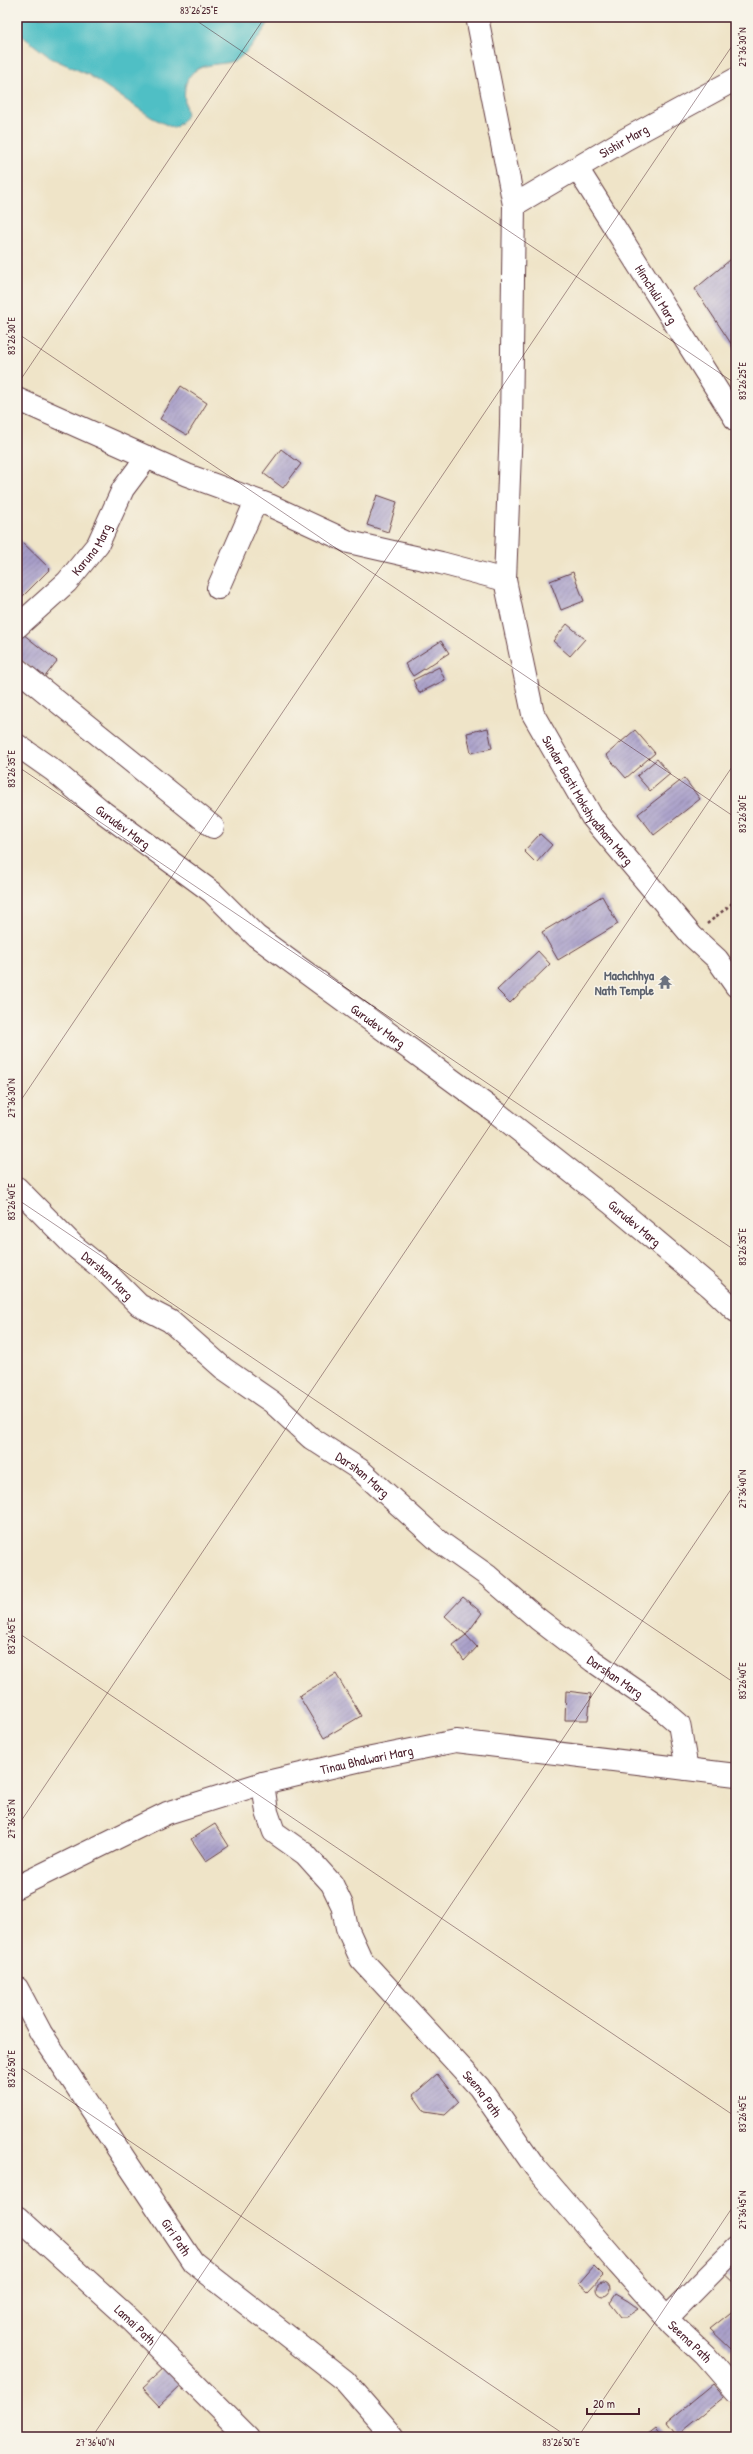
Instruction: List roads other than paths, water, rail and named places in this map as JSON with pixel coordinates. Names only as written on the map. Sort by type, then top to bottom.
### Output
[{"type":"street","name":"Sundar Basti Mokshyadham Marg","points":[[476,17],[514,205],[511,426],[505,580],[532,714],[592,817],[692,936],[717,959],[736,986]]},
{"type":"street","name":"Sishir Marg","points":[[514,205],[736,79]]},
{"type":"street","name":"Himchuli Marg","points":[[577,168],[736,420]]},
{"type":"street","points":[[17,399],[147,458],[256,501],[349,542],[441,563],[505,580]]},
{"type":"street","name":"Karuna Marg","points":[[17,627],[67,582],[98,544],[123,489],[147,458]]},
{"type":"street","points":[[218,588],[256,501]]},
{"type":"street","points":[[17,669],[212,827]]},
{"type":"street","name":"Gurudev Marg","points":[[17,745],[54,770],[103,812],[212,892],[256,936],[498,1113],[611,1203],[712,1288],[736,1311]]},
{"type":"street","name":"Darshan Marg","points":[[17,1188],[73,1244],[106,1272],[139,1305],[170,1321],[224,1368],[272,1402],[311,1438],[359,1470],[440,1542],[488,1576],[538,1619],[593,1662],[657,1705],[679,1724],[687,1769]]},
{"type":"street","name":"Tinau Bhalwari Marg","points":[[17,1887],[167,1813],[263,1783],[357,1761],[456,1741],[736,1775]]},
{"type":"street","name":"Seema Path","points":[[263,1783],[267,1812],[274,1832],[305,1854],[332,1884],[342,1905],[347,1928],[361,1959],[479,2087],[535,2167],[667,2318],[705,2355],[736,2391]]},
{"type":"street","name":"Giri Path","points":[[17,1988],[63,2066],[193,2262],[345,2381],[394,2437]]},
{"type":"street","name":"Lamai Path","points":[[17,2217],[131,2320],[248,2437]]},
{"type":"street","points":[[667,2318],[736,2248]]},
{"type":"water","points":[[17,17],[272,17],[253,45],[239,58],[229,62],[201,68],[189,77],[185,90],[185,106],[187,115],[178,126],[173,128],[151,117],[89,75],[51,58],[17,32]]},
{"type":"place","name":"Machchhya Nath Temple","points":[[665,982]]}]
